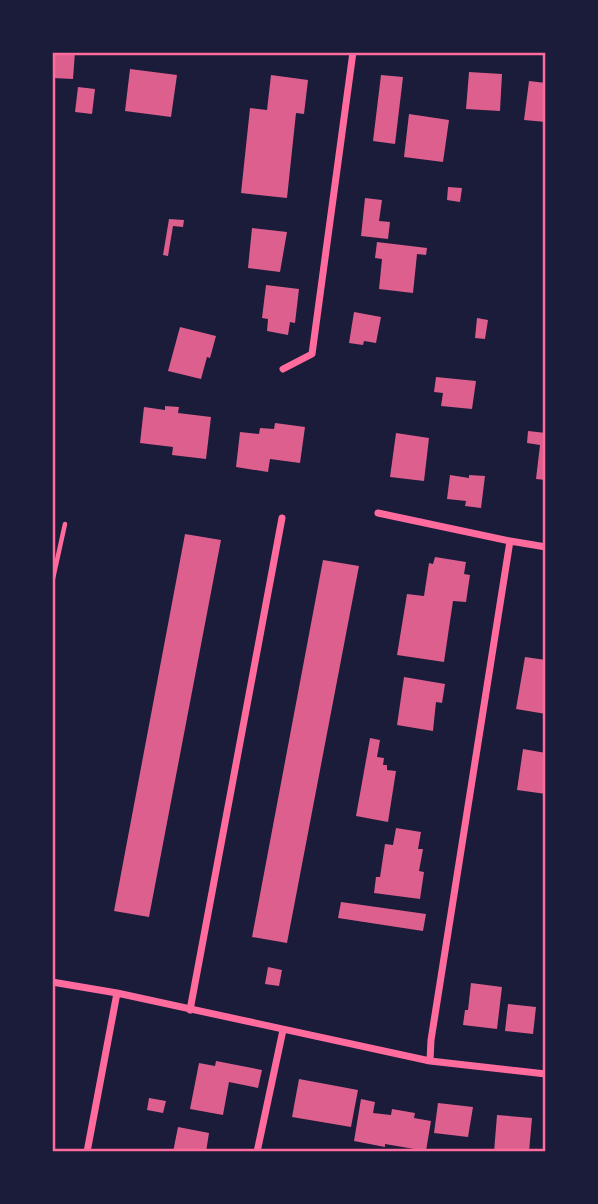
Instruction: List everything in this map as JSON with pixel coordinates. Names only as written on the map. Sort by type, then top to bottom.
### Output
[{"type":"street","points":[[283,369],[312,354],[353,52]]},
{"type":"street","points":[[378,513],[545,547]]},
{"type":"street","points":[[190,1010],[282,518]]},
{"type":"street","points":[[430,1061],[431,1040],[510,541]]},
{"type":"street","points":[[52,982],[117,993],[430,1061],[545,1074]]},
{"type":"street","points":[[87,1152],[117,993]]},
{"type":"street","points":[[257,1152],[283,1030]]},
{"type":"path","points":[[52,583],[65,524]]},
{"type":"building","points":[[52,52],[75,52],[73,79],[52,78]]},
{"type":"building","points":[[130,69],[177,75],[171,117],[125,111]]},
{"type":"building","points":[[469,72],[502,74],[500,111],[466,109]]},
{"type":"building","points":[[271,75],[308,80],[304,114],[296,113],[287,198],[241,193],[250,108],[267,110]]},
{"type":"building","points":[[381,75],[403,77],[395,144],[373,141]]},
{"type":"building","points":[[529,81],[546,83],[546,122],[524,120]]},
{"type":"building","points":[[78,87],[95,89],[92,114],[75,112]]},
{"type":"building","points":[[409,114],[449,120],[443,162],[404,157]]},
{"type":"building","points":[[448,187],[462,188],[460,202],[447,200]]},
{"type":"building","points":[[365,198],[382,200],[379,221],[390,222],[388,239],[361,236]]},
{"type":"building","points":[[169,219],[184,220],[183,227],[173,226],[168,256],[163,255]]},
{"type":"building","points":[[252,228],[287,232],[280,272],[248,268]]},
{"type":"building","points":[[377,242],[427,248],[426,255],[417,254],[413,293],[379,289],[382,259],[375,258]]},
{"type":"building","points":[[266,285],[299,289],[295,323],[290,322],[288,335],[267,331],[268,319],[262,318]]},
{"type":"building","points":[[354,312],[381,317],[376,343],[349,343]]},
{"type":"building","points":[[477,318],[488,320],[485,339],[475,338]]},
{"type":"building","points":[[180,327],[216,336],[201,379],[168,371]]},
{"type":"building","points":[[436,377],[476,381],[472,409],[441,406],[443,393],[434,392]]},
{"type":"building","points":[[165,406],[179,407],[178,413],[211,417],[206,459],[172,455],[173,447],[140,443],[144,407],[165,410]]},
{"type":"building","points":[[275,423],[305,427],[300,463],[270,459],[268,472],[236,467],[240,432],[259,434],[260,428],[274,429]]},
{"type":"building","points":[[528,431],[546,433],[546,480],[536,479],[540,445],[527,443]]},
{"type":"building","points":[[396,433],[429,438],[424,481],[390,477]]},
{"type":"building","points":[[450,475],[469,478],[469,475],[485,476],[481,508],[465,506],[466,501],[447,499]]},
{"type":"building","points":[[185,534],[221,540],[149,917],[114,911]]},
{"type":"building","points":[[435,557],[466,562],[464,574],[470,575],[466,602],[453,601],[444,662],[397,655],[407,594],[424,596],[429,563],[433,564]]},
{"type":"building","points":[[323,560],[359,566],[287,943],[252,937]]},
{"type":"building","points":[[525,657],[546,660],[546,714],[516,709]]},
{"type":"building","points":[[404,677],[445,684],[442,703],[436,702],[433,731],[397,725]]},
{"type":"building","points":[[370,738],[380,740],[377,757],[384,758],[383,765],[387,765],[387,770],[396,771],[388,822],[356,816]]},
{"type":"building","points":[[523,749],[546,753],[546,794],[517,790]]},
{"type":"building","points":[[396,828],[421,832],[418,849],[423,849],[419,871],[424,872],[420,899],[374,893],[376,877],[380,877],[385,844],[393,845]]},
{"type":"building","points":[[341,902],[426,914],[423,931],[338,918]]},
{"type":"building","points":[[268,967],[282,970],[279,986],[265,984]]},
{"type":"building","points":[[471,983],[502,987],[497,1029],[463,1025],[465,1010],[468,1010]]},
{"type":"building","points":[[508,1004],[536,1007],[533,1034],[505,1031]]},
{"type":"building","points":[[216,1061],[262,1070],[258,1088],[229,1082],[223,1115],[190,1109],[199,1063],[215,1066]]},
{"type":"building","points":[[299,1079],[358,1090],[351,1127],[292,1117]]},
{"type":"building","points":[[149,1098],[166,1101],[163,1113],[147,1110]]},
{"type":"building","points":[[361,1099],[375,1102],[373,1113],[391,1115],[392,1109],[415,1113],[414,1118],[431,1121],[426,1151],[354,1141]]},
{"type":"building","points":[[438,1103],[473,1107],[468,1137],[434,1133]]},
{"type":"building","points":[[497,1115],[532,1118],[529,1152],[494,1152]]},
{"type":"building","points":[[178,1127],[209,1133],[206,1152],[173,1152]]}]
